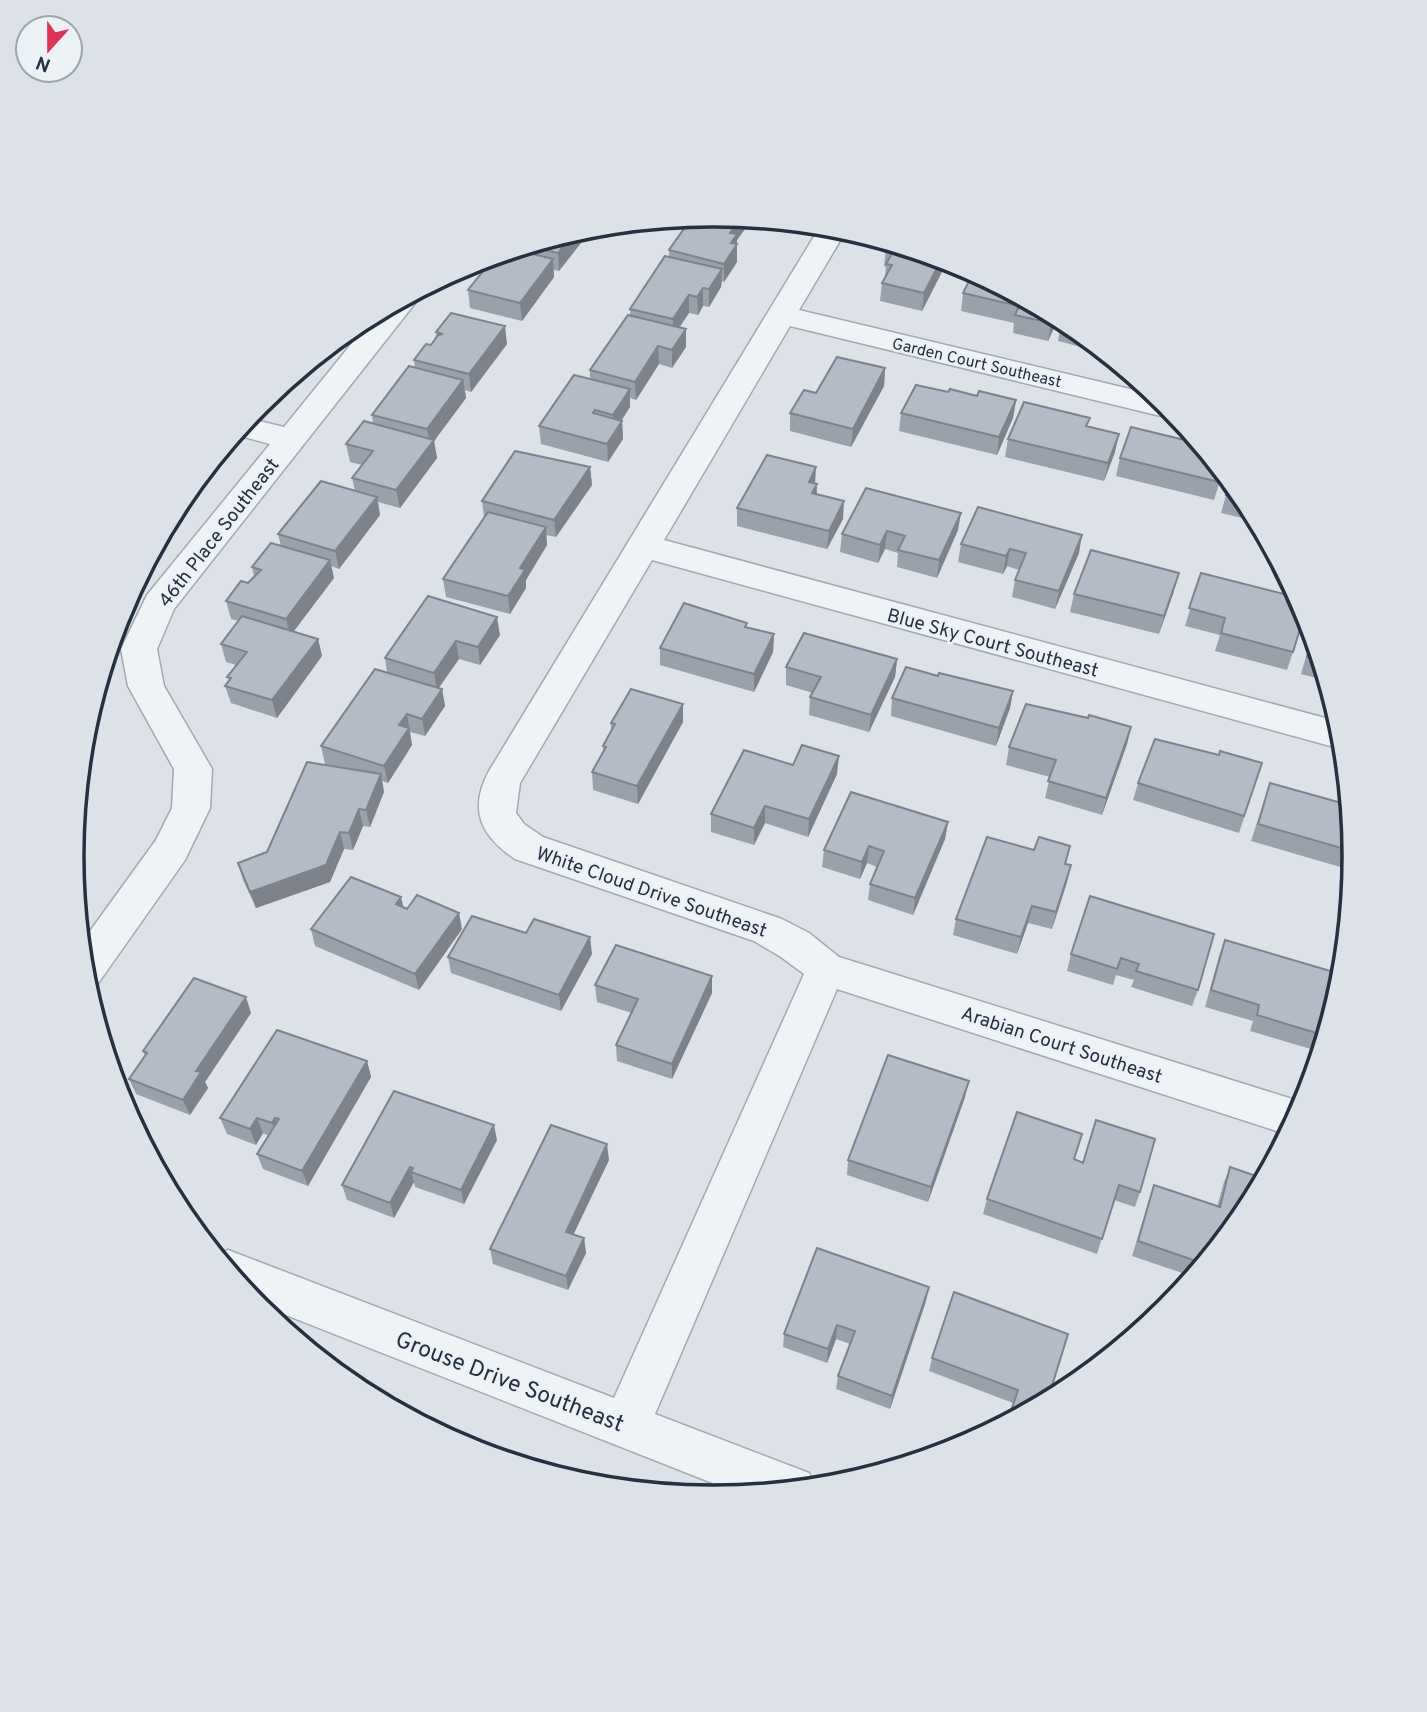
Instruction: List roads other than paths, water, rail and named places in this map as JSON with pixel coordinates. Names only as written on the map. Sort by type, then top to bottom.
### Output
[{"type":"street","name":"White Cloud Drive Southeast","points":[[826,969],[795,945],[768,929],[529,848],[507,835],[498,819],[495,801],[502,781],[828,238]]},
{"type":"street","name":"Garden Court Southeast","points":[[781,315],[1151,404]]},
{"type":"street","name":"46th Place Southeast","points":[[93,959],[171,849],[191,808],[192,769],[146,686],[123,651],[388,318]]},
{"type":"street","points":[[251,429],[290,439]]},
{"type":"street","name":"Blue Sky Court Southeast","points":[[642,546],[1331,733]]},
{"type":"street","points":[[626,1426],[826,969]]},
{"type":"street","name":"Arabian Court Southeast","points":[[826,969],[1286,1116]]},
{"type":"street","name":"Grouse Drive Southeast","points":[[247,1278],[772,1482]]}]
